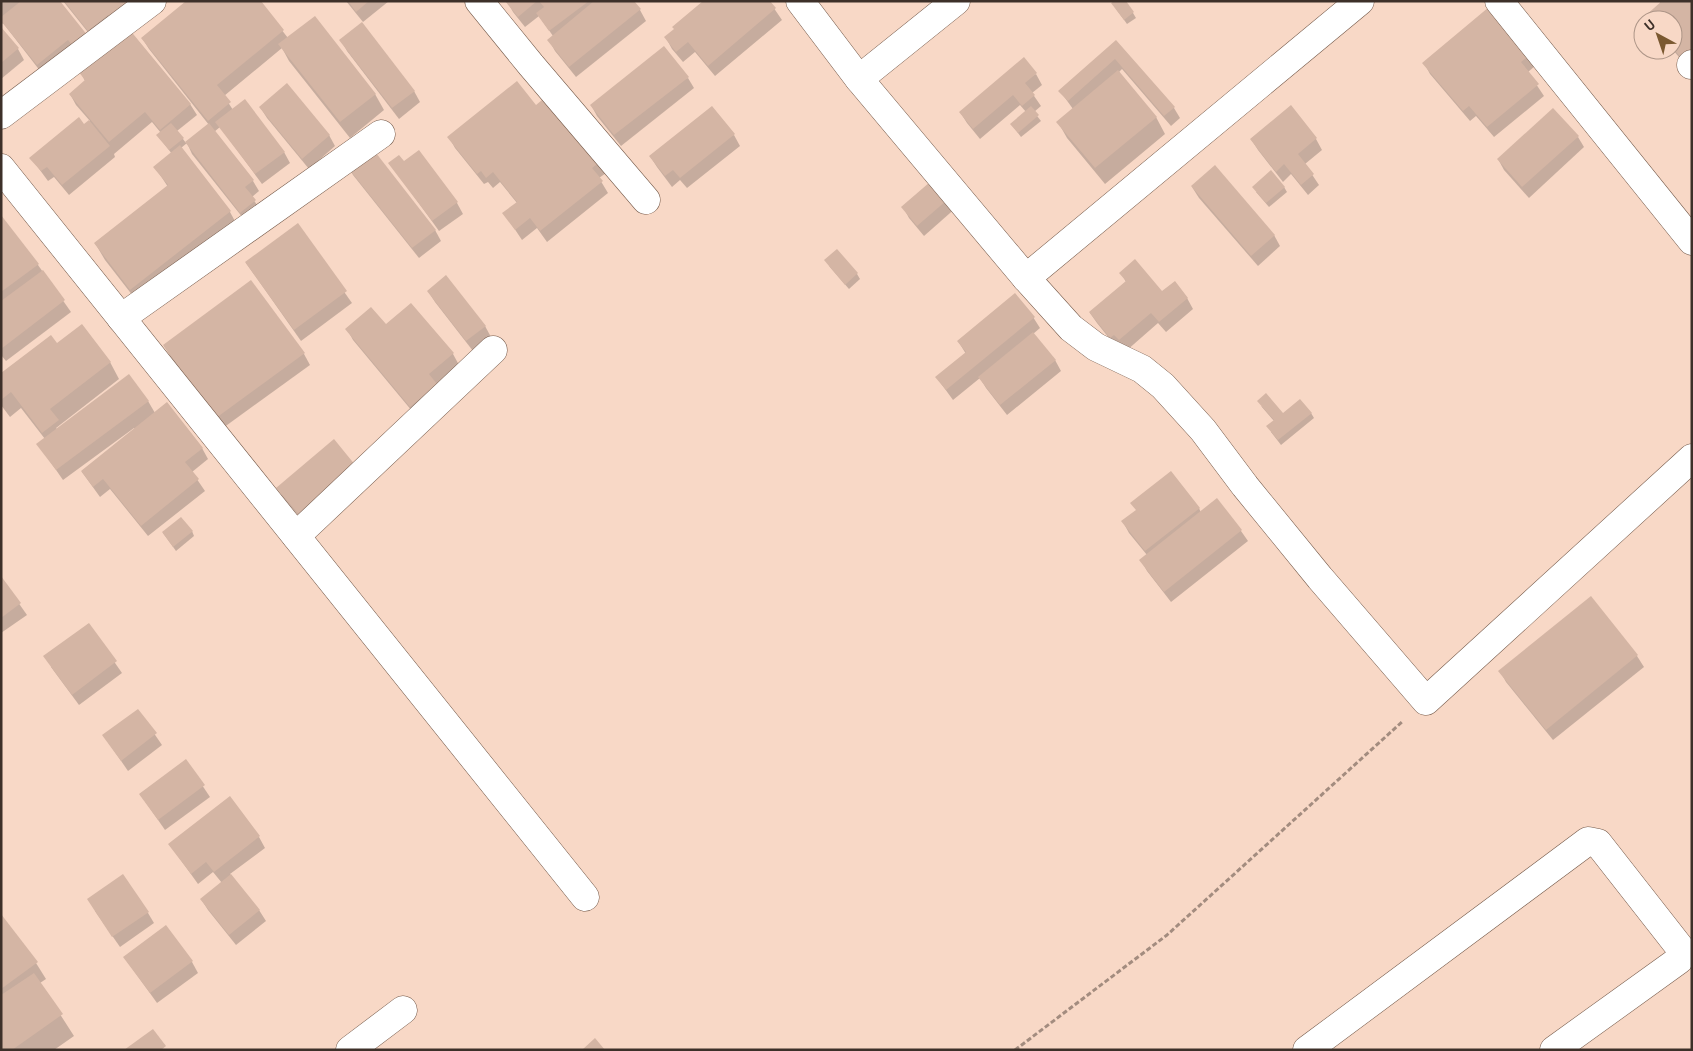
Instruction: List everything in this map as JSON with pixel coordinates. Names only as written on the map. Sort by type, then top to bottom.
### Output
[{"type":"street","points":[[1,115],[152,1]]},
{"type":"street","points":[[479,1],[646,200]]},
{"type":"street","points":[[800,1],[859,78],[1026,278],[1071,328],[1096,347],[1142,369],[1163,386],[1203,430],[1245,486],[1320,578],[1426,701],[1692,458]]},
{"type":"street","points":[[859,78],[956,1]]},
{"type":"street","points":[[1026,278],[1360,1]]},
{"type":"street","points":[[1499,1],[1692,241]]},
{"type":"street","points":[[122,318],[381,134]]},
{"type":"street","points":[[1,168],[586,898]]},
{"type":"street","points":[[296,536],[493,350]]},
{"type":"street","points":[[1306,1050],[1588,840],[1598,843],[1681,949],[1682,955],[1679,960],[1554,1050]]},
{"type":"street","points":[[350,1050],[403,1010]]},
{"type":"path","points":[[1015,1050],[1167,935],[1426,701]]},
{"type":"building","points":[[21,1],[60,1],[92,41],[78,53],[68,40],[37,65],[1,21],[1,17]]},
{"type":"building","points":[[64,1],[145,1],[116,24],[108,15],[88,31]]},
{"type":"building","points":[[186,1],[261,1],[284,30],[217,85],[231,102],[208,121],[141,38]]},
{"type":"building","points":[[348,1],[369,1],[356,12]]},
{"type":"building","points":[[505,1],[537,1],[518,17]]},
{"type":"building","points":[[539,1],[589,1],[549,31],[536,13],[544,7]]},
{"type":"building","points":[[594,1],[634,1],[641,9],[569,67],[547,40]]},
{"type":"building","points":[[703,1],[770,1],[776,8],[708,66],[688,42],[676,52],[664,37],[674,29],[672,27]]},
{"type":"building","points":[[1114,1],[1126,1],[1134,12],[1124,20],[1111,3]]},
{"type":"building","points":[[1662,1],[1692,1],[1692,51],[1683,58],[1683,10],[1652,10]]},
{"type":"building","points":[[1489,7],[1530,55],[1521,62],[1539,84],[1487,127],[1469,106],[1463,111],[1422,63]]},
{"type":"building","points":[[315,16],[376,94],[340,122],[278,44]]},
{"type":"building","points":[[362,22],[415,91],[392,108],[339,40]]},
{"type":"building","points":[[1,27],[19,48],[1,63]]},
{"type":"building","points":[[129,29],[191,104],[160,130],[145,112],[109,142],[69,94],[85,80],[78,71]]},
{"type":"building","points":[[1116,40],[1175,107],[1164,116],[1115,59],[1068,101],[1058,91]]},
{"type":"building","points":[[664,46],[689,77],[614,135],[590,105]]},
{"type":"building","points":[[1024,57],[1037,73],[1025,83],[1035,95],[1022,106],[1013,95],[973,129],[959,112]]},
{"type":"building","points":[[1118,70],[1157,117],[1095,168],[1056,122]]},
{"type":"building","points":[[517,81],[536,105],[548,95],[601,161],[592,168],[603,181],[540,231],[530,218],[515,230],[502,213],[517,202],[493,172],[486,178],[481,171],[477,174],[447,137]]},
{"type":"building","points":[[287,83],[330,135],[302,159],[259,107]]},
{"type":"building","points":[[245,99],[285,152],[255,174],[215,122]]},
{"type":"building","points":[[1291,105],[1317,138],[1298,154],[1314,174],[1301,185],[1284,164],[1276,172],[1250,139]]},
{"type":"building","points":[[712,106],[735,134],[680,178],[673,170],[665,176],[649,156]]},
{"type":"building","points":[[1031,106],[1039,115],[1018,133],[1010,124]]},
{"type":"building","points":[[1553,108],[1579,136],[1522,187],[1497,159]]},
{"type":"building","points":[[79,117],[84,124],[89,120],[110,146],[62,185],[47,167],[41,171],[29,158]]},
{"type":"building","points":[[171,123],[184,138],[169,150],[156,135]]},
{"type":"building","points":[[209,123],[254,180],[245,187],[256,200],[240,213],[185,142]]},
{"type":"building","points":[[369,144],[436,230],[412,248],[345,164]]},
{"type":"building","points":[[180,145],[231,211],[130,290],[94,243],[168,185],[153,167]]},
{"type":"building","points":[[419,150],[458,202],[432,221],[388,163],[399,155],[404,161]]},
{"type":"building","points":[[1215,165],[1275,235],[1251,256],[1191,186]]},
{"type":"building","points":[[1271,170],[1285,187],[1266,203],[1252,187]]},
{"type":"building","points":[[937,176],[953,195],[917,226],[901,207]]},
{"type":"building","points":[[1,215],[39,264],[1,292]]},
{"type":"building","points":[[298,223],[347,291],[294,330],[245,262]]},
{"type":"building","points":[[837,249],[858,273],[845,285],[824,260]]},
{"type":"building","points":[[1135,259],[1162,291],[1175,281],[1188,298],[1159,322],[1151,313],[1119,340],[1114,335],[1110,338],[1089,312],[1126,281],[1119,273]]},
{"type":"building","points":[[43,270],[65,300],[1,349],[1,301]]},
{"type":"building","points":[[446,275],[486,326],[466,341],[427,291]]},
{"type":"building","points":[[251,280],[305,353],[216,418],[163,345]]},
{"type":"building","points":[[1015,293],[1035,317],[946,390],[935,377],[966,352],[957,341]]},
{"type":"building","points":[[411,303],[454,353],[429,374],[437,384],[410,407],[345,329],[371,307],[386,324]]},
{"type":"building","points":[[82,324],[111,362],[50,409],[59,420],[42,433],[11,392],[1,400],[1,373],[51,335],[57,343]]},
{"type":"building","points":[[1033,332],[1056,360],[1000,405],[978,377]]},
{"type":"building","points":[[129,374],[149,401],[56,470],[36,444]]},
{"type":"building","points":[[1266,393],[1283,413],[1300,399],[1312,413],[1278,440],[1266,426],[1274,420],[1257,401]]},
{"type":"building","points":[[167,402],[203,448],[185,462],[199,479],[141,526],[103,479],[93,487],[81,471]]},
{"type":"building","points":[[334,439],[360,471],[303,519],[276,488]]},
{"type":"building","points":[[1171,471],[1200,508],[1145,551],[1121,521],[1136,510],[1130,503]]},
{"type":"building","points":[[1217,498],[1242,530],[1164,592],[1139,560]]},
{"type":"building","points":[[181,517],[193,531],[173,547],[162,532]]},
{"type":"building","points":[[1,576],[21,603],[1,618]]},
{"type":"building","points":[[1591,596],[1638,655],[1546,730],[1498,671]]},
{"type":"building","points":[[89,623],[117,661],[72,695],[43,656]]},
{"type":"building","points":[[138,709],[157,733],[121,761],[102,735]]},
{"type":"building","points":[[186,759],[205,785],[158,820],[139,794]]},
{"type":"building","points":[[230,796],[260,836],[214,872],[206,862],[191,874],[168,844]]},
{"type":"building","points":[[123,874],[149,912],[112,937],[87,899]]},
{"type":"building","points":[[231,874],[260,910],[229,935],[200,899]]},
{"type":"building","points":[[1,914],[38,962],[1,989]]},
{"type":"building","points":[[166,925],[193,961],[150,993],[123,957]]},
{"type":"building","points":[[34,973],[63,1014],[12,1050],[1,1050],[1,995]]},
{"type":"building","points":[[153,1029],[166,1046],[161,1050],[124,1050]]},
{"type":"building","points":[[595,1038],[605,1050],[582,1050]]}]
